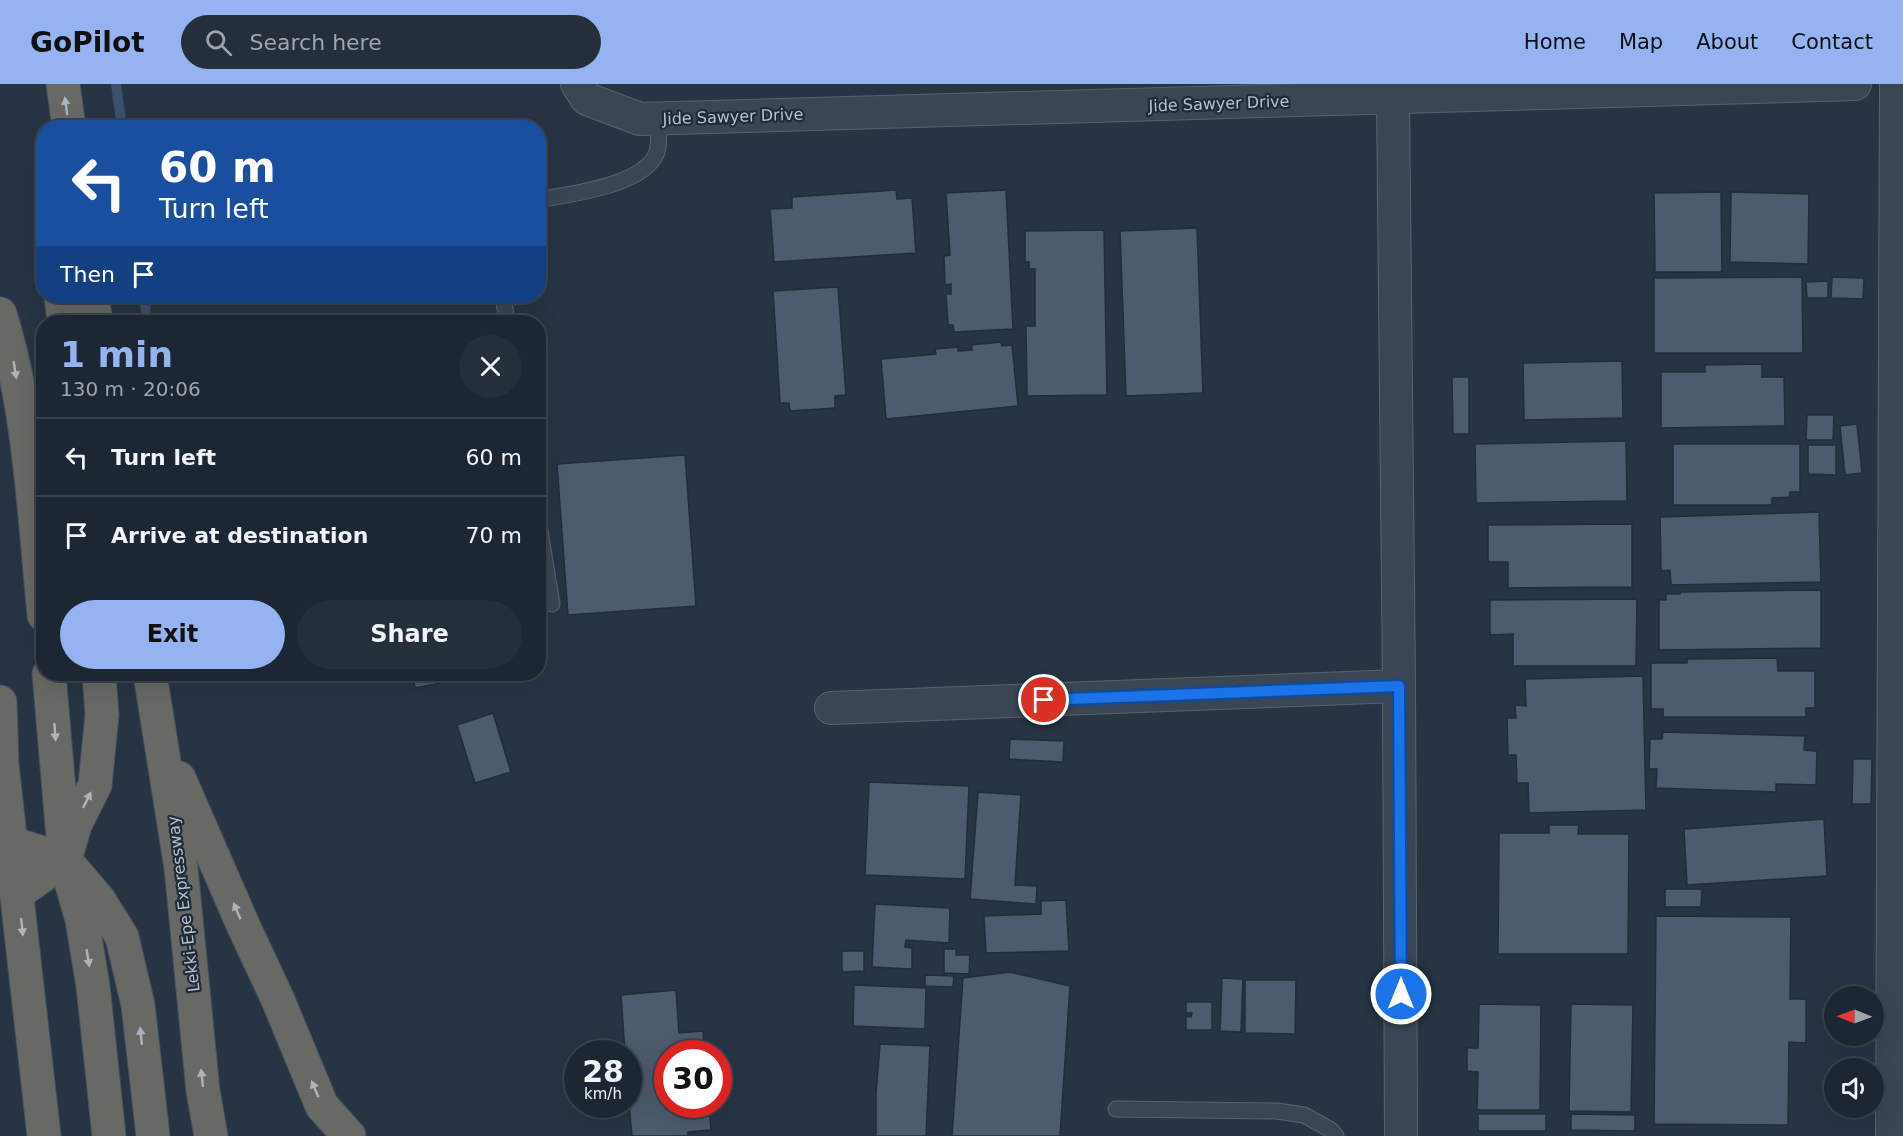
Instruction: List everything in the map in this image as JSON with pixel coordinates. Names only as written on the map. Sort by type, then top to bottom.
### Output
[{"type":"highway","points":[[63,84],[68,120]]},
{"type":"highway","points":[[0,314],[12,352],[22,414],[36,542]]},
{"type":"highway","points":[[50,681],[65,860],[82,920],[93,986],[109,1136]]},
{"type":"highway","points":[[18,893],[65,860],[75,825],[95,785],[102,715],[100,681]]},
{"type":"highway","name":"Lekki-Epe Expressway","points":[[151,681],[181,868],[203,1091],[211,1136]]},
{"type":"highway","points":[[0,702],[3,765],[44,1136]]},
{"type":"highway","points":[[160,735],[278,1000],[322,1106],[349,1136]]},
{"type":"highway","points":[[11,843],[65,860],[99,900],[122,937],[138,1005],[153,1136]]},
{"type":"street","name":"Jide Sawyer Drive","points":[[582,92],[640,119],[1855,84]]},
{"type":"street","points":[[1892,1136],[1898,673],[1896,84]]},
{"type":"street","points":[[1393,98],[1401,1136]]},
{"type":"street","points":[[831,708],[1399,686]]},
{"type":"lane","points":[[546,198],[608,186],[643,171],[657,152],[658,118]]},
{"type":"lane","points":[[546,567],[552,604]]},
{"type":"lane","points":[[1116,1109],[1277,1111],[1304,1115],[1331,1130],[1336,1136]]},
{"type":"building","points":[[896,190],[897,199],[912,198],[916,253],[774,262],[770,209],[792,208],[792,197]]},
{"type":"building","points":[[1006,190],[1013,329],[954,332],[953,325],[948,325],[946,294],[951,294],[951,284],[945,285],[944,256],[950,255],[946,193]]},
{"type":"building","points":[[1721,192],[1722,272],[1655,272],[1654,193]]},
{"type":"building","points":[[1731,192],[1809,194],[1808,264],[1730,262]]},
{"type":"building","points":[[1197,228],[1203,393],[1126,396],[1120,231]]},
{"type":"building","points":[[1104,230],[1107,395],[1027,396],[1026,326],[1035,326],[1035,269],[1029,269],[1029,262],[1025,262],[1025,231]]},
{"type":"building","points":[[1802,277],[1803,353],[1654,353],[1654,278]]},
{"type":"building","points":[[1832,277],[1864,278],[1863,299],[1831,298]]},
{"type":"building","points":[[1828,281],[1828,298],[1807,298],[1806,282]]},
{"type":"building","points":[[838,287],[846,395],[835,396],[835,408],[790,411],[789,403],[780,403],[773,291]]},
{"type":"building","points":[[1001,342],[1002,346],[1012,345],[1018,406],[886,419],[881,359],[936,354],[935,349],[958,347],[958,351],[972,350],[971,345]]},
{"type":"building","points":[[1622,361],[1623,418],[1524,420],[1523,363]]},
{"type":"building","points":[[1762,364],[1762,377],[1784,377],[1785,426],[1661,428],[1661,372],[1705,372],[1705,365]]},
{"type":"building","points":[[1452,377],[1469,377],[1469,434],[1453,434]]},
{"type":"building","points":[[1807,415],[1834,415],[1833,440],[1806,440]]},
{"type":"building","points":[[1857,424],[1862,473],[1845,475],[1840,426]]},
{"type":"building","points":[[1626,441],[1627,501],[1476,503],[1475,444]]},
{"type":"building","points":[[1673,444],[1800,444],[1800,492],[1790,492],[1790,497],[1772,498],[1772,505],[1673,505]]},
{"type":"building","points":[[1808,445],[1836,445],[1836,475],[1808,474]]},
{"type":"building","points":[[685,455],[696,606],[568,615],[557,464]]},
{"type":"building","points":[[1819,512],[1821,582],[1671,585],[1670,570],[1661,571],[1660,517]]},
{"type":"building","points":[[1632,524],[1632,587],[1508,588],[1508,562],[1488,562],[1488,525]]},
{"type":"building","points":[[1821,590],[1821,648],[1659,650],[1659,600],[1666,600],[1666,594]]},
{"type":"building","points":[[1637,599],[1636,666],[1513,666],[1513,634],[1490,635],[1490,600]]},
{"type":"building","points":[[1777,658],[1778,671],[1815,671],[1815,708],[1806,708],[1806,717],[1663,717],[1663,709],[1651,709],[1651,663],[1687,663],[1687,659]]},
{"type":"building","points":[[1643,676],[1646,810],[1529,813],[1528,783],[1517,783],[1516,755],[1508,755],[1507,718],[1516,718],[1515,705],[1526,706],[1525,679]]},
{"type":"building","points":[[414,681],[440,681],[441,683],[415,688]]},
{"type":"building","points":[[493,713],[511,772],[475,783],[457,725]]},
{"type":"building","points":[[1663,732],[1805,736],[1804,750],[1817,751],[1816,785],[1776,784],[1776,792],[1656,788],[1657,769],[1649,769],[1650,739],[1662,739]]},
{"type":"building","points":[[1010,739],[1064,741],[1063,762],[1009,759]]},
{"type":"building","points":[[1853,759],[1872,759],[1871,804],[1852,804]]},
{"type":"building","points":[[869,782],[969,786],[965,879],[865,875]]},
{"type":"building","points":[[978,792],[1021,795],[1015,885],[1037,886],[1036,904],[970,899]]},
{"type":"building","points":[[1824,819],[1827,876],[1687,885],[1684,829]]},
{"type":"building","points":[[1549,825],[1579,825],[1578,834],[1629,834],[1628,954],[1498,954],[1499,833],[1549,833]]},
{"type":"building","points":[[1665,889],[1702,889],[1701,907],[1665,907]]},
{"type":"building","points":[[1066,900],[1069,951],[986,953],[984,916],[1041,914],[1041,901]]},
{"type":"building","points":[[875,904],[950,908],[949,943],[906,940],[905,947],[912,948],[912,969],[872,967]]},
{"type":"building","points":[[1656,916],[1791,917],[1790,999],[1806,999],[1806,1043],[1789,1042],[1788,1125],[1654,1124]]},
{"type":"building","points":[[944,949],[956,949],[956,955],[970,955],[969,974],[944,973]]},
{"type":"building","points":[[842,951],[864,951],[864,971],[842,972]]},
{"type":"building","points":[[1010,972],[1070,986],[1060,1136],[952,1136],[963,978]]},
{"type":"building","points":[[925,975],[954,976],[953,987],[925,986]]},
{"type":"building","points":[[1222,978],[1243,979],[1241,1032],[1220,1031]]},
{"type":"building","points":[[1245,980],[1296,980],[1295,1034],[1245,1033]]},
{"type":"building","points":[[854,985],[926,988],[925,1029],[853,1026]]},
{"type":"building","points":[[676,990],[679,1033],[703,1031],[704,1040],[654,1040],[654,1118],[710,1118],[711,1130],[688,1132],[688,1136],[632,1136],[630,1118],[642,1118],[642,1040],[624,1040],[621,995]]},
{"type":"building","points":[[1186,1002],[1212,1002],[1212,1030],[1186,1030],[1186,1016],[1191,1017],[1192,1013],[1186,1013]]},
{"type":"building","points":[[1479,1004],[1541,1005],[1540,1110],[1477,1110],[1478,1072],[1467,1071],[1467,1048],[1478,1048]]},
{"type":"building","points":[[1571,1004],[1633,1005],[1631,1112],[1569,1111]]},
{"type":"building","points":[[880,1044],[930,1046],[926,1136],[876,1136],[876,1093]]},
{"type":"building","points":[[1478,1114],[1546,1114],[1546,1131],[1478,1131]]},
{"type":"building","points":[[1571,1114],[1635,1115],[1635,1131],[1571,1130]]},
{"type":"waterway","points":[[116,84],[121,120]]},
{"type":"waterway","points":[[145,303],[146,315]]},
{"type":"route","points":[[1044,700],[1399,686],[1401,994]]}]
